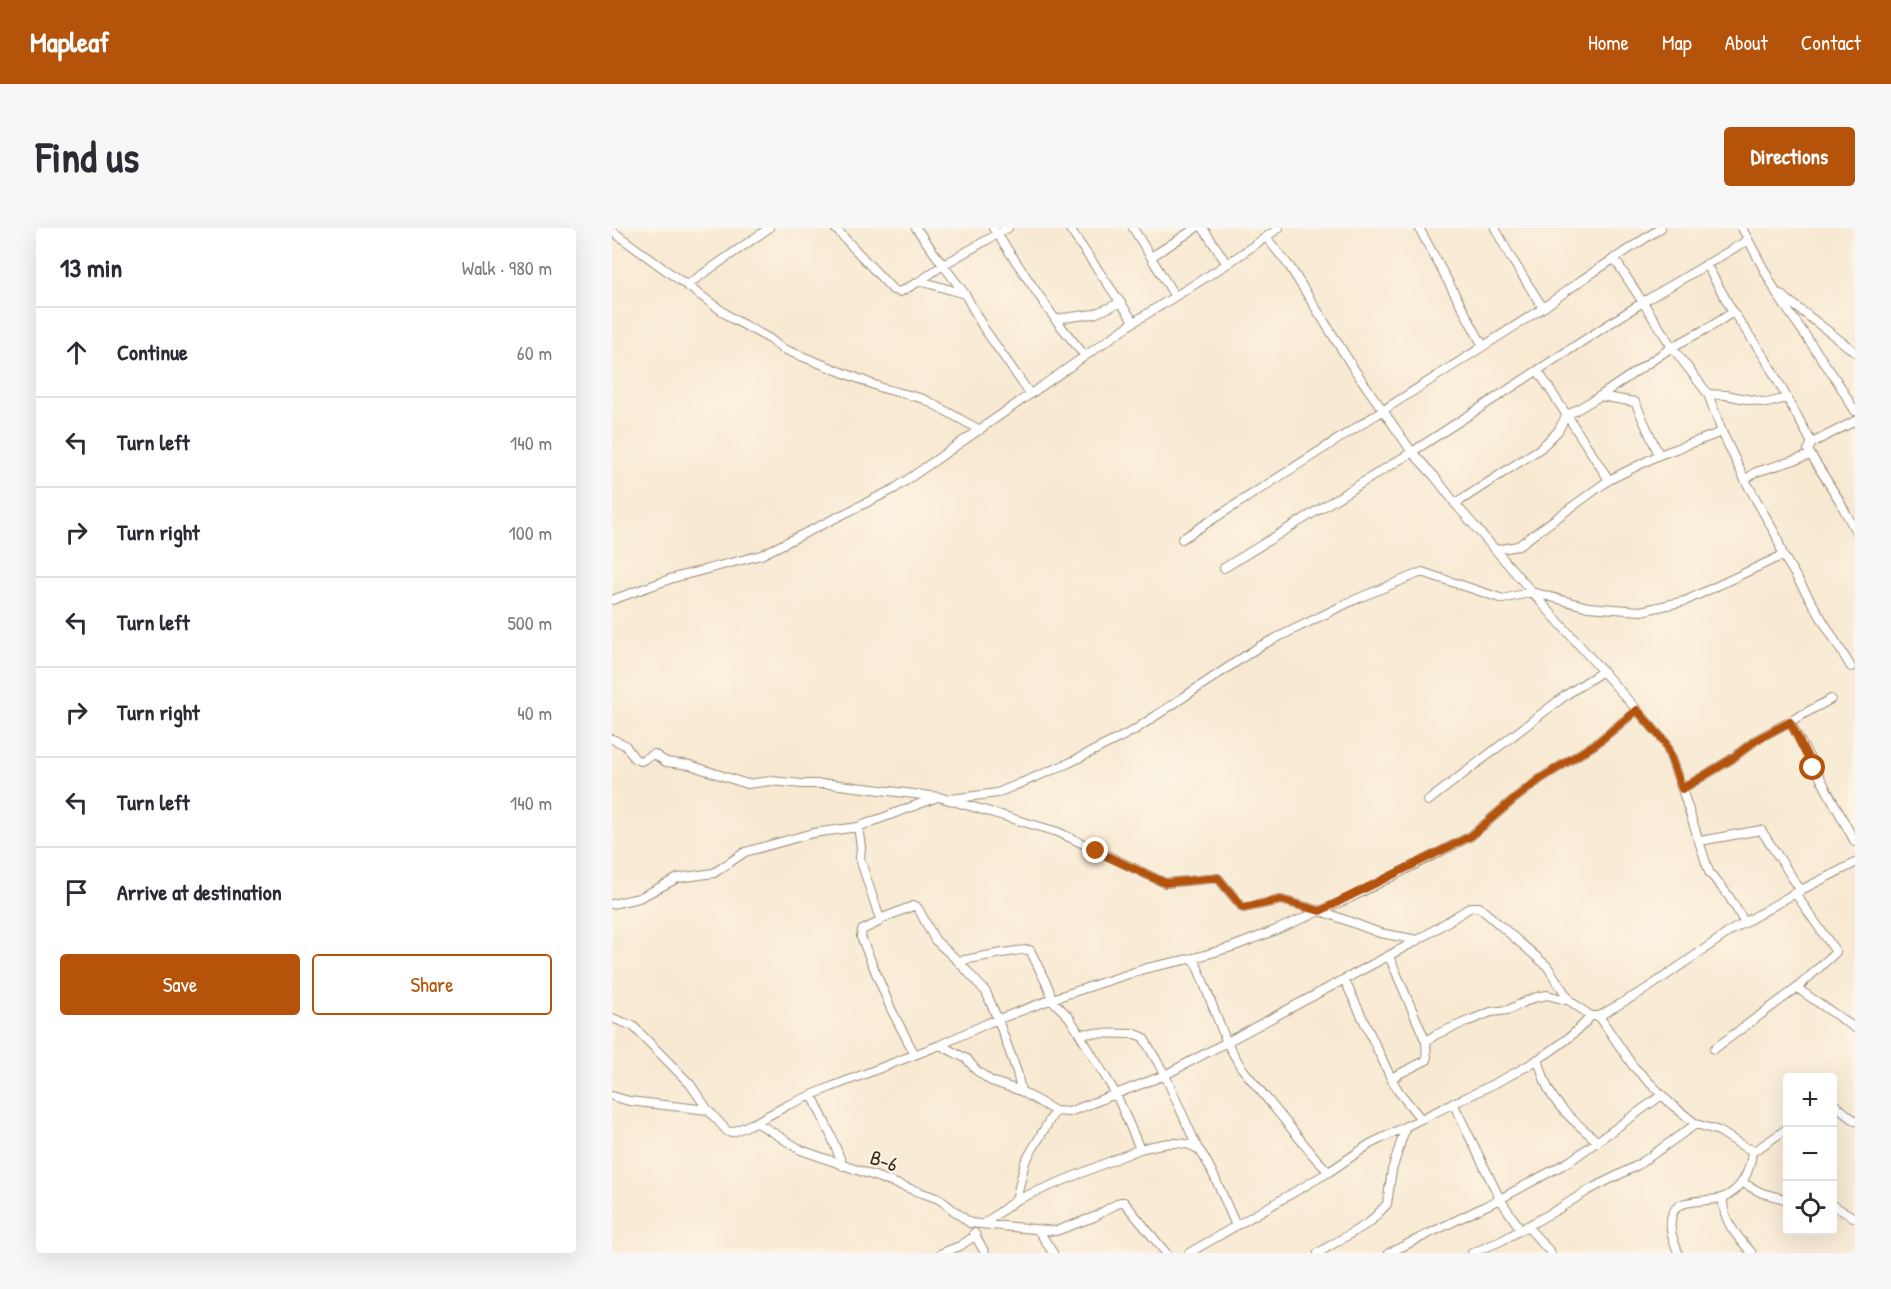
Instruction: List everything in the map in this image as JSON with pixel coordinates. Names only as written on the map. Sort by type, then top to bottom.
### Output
[{"type":"street","points":[[687,285],[769,228]]},
{"type":"street","points":[[835,228],[893,290],[900,292],[995,231],[1008,228]]},
{"type":"street","points":[[916,228],[965,294],[983,327],[1030,394]]},
{"type":"street","points":[[1069,228],[1134,322]]},
{"type":"street","points":[[1133,228],[1174,296]]},
{"type":"street","points":[[1151,256],[1196,228]]},
{"type":"street","points":[[1203,228],[1227,264]]},
{"type":"street","points":[[612,600],[673,578],[761,555],[894,489],[1134,322],[1227,264],[1279,228]]},
{"type":"street","points":[[1419,228],[1483,346]]},
{"type":"street","points":[[1495,228],[1510,256],[1544,308]]},
{"type":"street","points":[[1182,538],[1544,308],[1661,228]]},
{"type":"street","points":[[1742,228],[1774,290],[1855,411]]},
{"type":"street","points":[[612,231],[733,319],[770,339],[781,348],[882,388],[924,399],[980,430]]},
{"type":"street","points":[[995,231],[1055,319],[1085,356]]},
{"type":"street","points":[[1266,237],[1290,267],[1382,410],[1412,452],[1436,477],[1455,504],[1495,550],[1665,742],[1709,872],[1728,895],[1745,923]]},
{"type":"street","points":[[1224,568],[1412,452],[1643,302],[1748,240]]},
{"type":"street","points":[[1614,258],[1672,347],[1708,394],[1722,432],[1745,480],[1776,535],[1784,555],[1851,667]]},
{"type":"street","points":[[1706,264],[1733,312],[1765,358],[1812,443]]},
{"type":"street","points":[[920,281],[965,294]]},
{"type":"street","points":[[1774,290],[1855,352]]},
{"type":"street","points":[[1055,319],[1094,314],[1120,303]]},
{"type":"street","points":[[1455,504],[1540,448],[1558,431],[1566,416],[1672,347],[1733,312]]},
{"type":"street","points":[[1538,371],[1609,480]]},
{"type":"street","points":[[1708,394],[1767,403],[1787,398]]},
{"type":"street","points":[[1600,396],[1635,402],[1659,455]]},
{"type":"street","points":[[1854,527],[1808,450],[1812,443],[1855,422]]},
{"type":"street","points":[[1495,550],[1518,546],[1609,480],[1659,455],[1722,432]]},
{"type":"street","points":[[1745,480],[1756,472],[1810,455]]},
{"type":"street","points":[[612,904],[639,898],[678,878],[714,873],[745,852],[813,832],[858,827],[944,798],[997,793],[1069,764],[1133,731],[1260,646],[1354,600],[1422,572],[1503,599],[1532,592],[1588,606],[1641,611],[1684,601],[1784,555]]},
{"type":"street","points":[[1428,801],[1566,695],[1603,671]]},
{"type":"street","points":[[1682,789],[1730,760],[1756,740],[1831,699]]},
{"type":"street","points":[[612,1018],[633,1026],[690,1084],[708,1110],[728,1132],[733,1132],[812,1095],[1052,1000],[1147,969],[1194,958],[1276,930],[1320,911],[1471,836],[1540,779],[1597,743],[1637,710]]},
{"type":"street","points":[[1790,722],[1855,842]]},
{"type":"street","points":[[612,739],[625,745],[635,759],[641,760],[654,754],[666,762],[690,765],[747,784],[771,781],[831,784],[944,798],[1058,832],[1165,883],[1218,878],[1243,908],[1281,900],[1320,911],[1380,933],[1418,940]]},
{"type":"street","points":[[858,827],[860,859],[880,919]]},
{"type":"street","points":[[1700,841],[1761,830],[1836,952],[1797,988],[1714,1049]]},
{"type":"street","points":[[1189,1253],[1329,1172],[1371,1144],[1487,1088],[1538,1059],[1579,1031],[1595,1016],[1648,988],[1745,923],[1798,892],[1855,863]]},
{"type":"street","points":[[915,1055],[891,1009],[861,936],[862,930],[876,925],[880,919],[916,906],[935,940],[986,992],[999,1020],[1017,1072],[1021,1091]]},
{"type":"street","points":[[940,1045],[967,1059],[976,1070],[991,1081],[1021,1091],[1054,1111],[1069,1113],[1165,1075],[1389,956],[1471,907],[1479,908],[1547,966],[1570,1001]]},
{"type":"street","points":[[958,961],[1028,949],[1049,989],[1052,1000],[1069,1017],[1116,1094],[1140,1149]]},
{"type":"street","points":[[1389,956],[1426,1042],[1427,1060],[1391,1078]]},
{"type":"street","points":[[1194,958],[1227,1043],[1241,1067],[1329,1172]]},
{"type":"street","points":[[1344,979],[1391,1078],[1399,1092],[1421,1119]]},
{"type":"street","points":[[1797,988],[1855,1028]]},
{"type":"street","points":[[1426,1042],[1450,1028],[1491,1012],[1508,1010],[1533,998],[1547,995],[1570,1001],[1595,1016],[1634,1066],[1662,1095],[1696,1124],[1719,1131],[1752,1150],[1756,1150],[1783,1131]]},
{"type":"street","points":[[1079,1033],[1135,1034],[1143,1037],[1165,1075],[1236,1226]]},
{"type":"street","points":[[1538,1059],[1547,1087],[1554,1098],[1579,1126],[1598,1142]]},
{"type":"street","points":[[812,1095],[831,1133],[843,1166]]},
{"type":"street","points":[[1389,1253],[1500,1199],[1570,1161],[1662,1095]]},
{"type":"street","points":[[612,1096],[629,1101],[657,1102],[708,1110]]},
{"type":"street","points":[[1453,1103],[1500,1199],[1524,1228],[1551,1253]]},
{"type":"street","points":[[1837,1105],[1855,1121]]},
{"type":"street","points":[[1016,1200],[1025,1162],[1054,1111]]},
{"type":"street","name":"B-6","points":[[756,1122],[801,1150],[939,1199],[970,1223]]},
{"type":"street","points":[[1472,1253],[1524,1228],[1596,1186],[1638,1165],[1696,1124]]},
{"type":"street","points":[[1318,1253],[1370,1222],[1387,1204],[1392,1170],[1406,1126]]},
{"type":"street","points":[[984,1224],[1016,1200],[1140,1149],[1161,1144],[1185,1145],[1198,1149]]},
{"type":"street","points":[[1678,1253],[1671,1229],[1674,1211],[1680,1204],[1687,1201],[1723,1197],[1743,1183],[1752,1162],[1752,1150]]},
{"type":"street","points":[[1743,1183],[1762,1193],[1783,1199]]},
{"type":"street","points":[[1723,1197],[1723,1209],[1731,1230],[1752,1253]]},
{"type":"street","points":[[970,1223],[1056,1231],[1094,1217],[1124,1202],[1166,1253]]},
{"type":"street","points":[[1837,1207],[1855,1218]]},
{"type":"street","points":[[970,1223],[985,1253]]},
{"type":"street","points":[[1039,1231],[1053,1253]]},
{"type":"street","points":[[942,1253],[960,1246],[976,1235]]},
{"type":"route","points":[[1096,851],[1165,883],[1218,878],[1243,908],[1281,900],[1320,911],[1471,836],[1540,779],[1597,743],[1637,710],[1665,742],[1682,789],[1730,760],[1756,740],[1790,722],[1813,768]]}]
